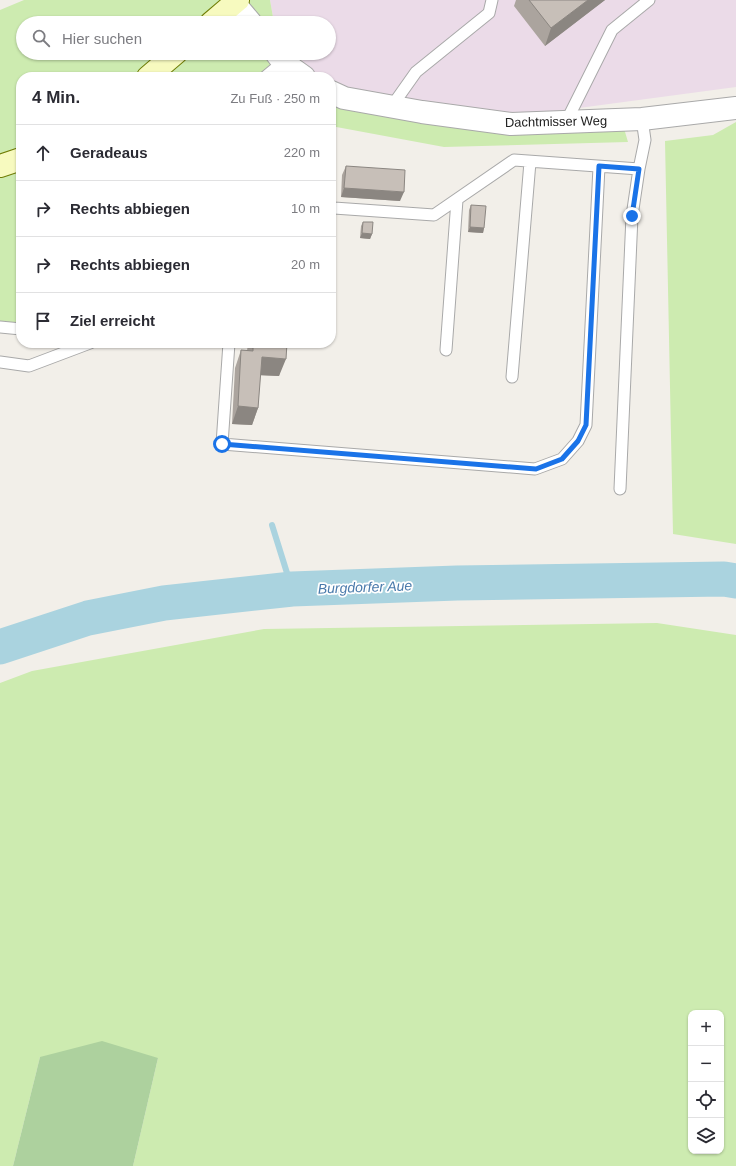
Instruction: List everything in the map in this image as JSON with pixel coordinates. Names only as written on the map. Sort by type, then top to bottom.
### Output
[{"type":"street","points":[[219,16],[236,2],[246,16]]},
{"type":"street","points":[[154,72],[168,60]]},
{"type":"street","points":[[284,60],[298,72]]},
{"type":"street","name":"Dachtmisser Weg","points":[[336,94],[344,98],[510,124],[642,119],[736,108]]},
{"type":"street","points":[[0,166],[16,161]]},
{"type":"lane","points":[[392,106],[416,72],[489,13],[492,0]]},
{"type":"lane","points":[[566,122],[612,30],[649,0]]},
{"type":"lane","points":[[269,72],[278,60]]},
{"type":"lane","points":[[620,489],[632,216],[644,140],[642,119]]},
{"type":"lane","points":[[336,208],[434,215],[514,160],[639,169]]},
{"type":"lane","points":[[512,376],[530,162]]},
{"type":"lane","points":[[230,348],[222,444],[536,469],[562,459],[578,441],[586,425],[599,166]]},
{"type":"lane","points":[[446,350],[456,200]]},
{"type":"lane","points":[[0,327],[16,329]]},
{"type":"lane","points":[[0,362],[29,366],[77,348]]},
{"type":"shaded area","points":[[270,0],[736,0],[736,87],[519,116],[352,91],[336,83],[336,72],[312,72],[302,60],[336,60],[336,16],[273,16]]},
{"type":"green space","points":[[24,0],[270,0],[273,16],[16,16],[16,60],[273,60],[272,72],[16,72],[16,329],[0,327],[0,10]]},
{"type":"green space","points":[[336,105],[623,125],[628,142],[444,147],[336,127]]},
{"type":"green space","points":[[736,122],[736,544],[673,534],[665,141],[713,135]]},
{"type":"green space","points":[[657,623],[736,635],[736,1166],[133,1166],[158,1058],[40,1057],[13,1166],[0,1166],[0,683],[32,671],[264,629]]},
{"type":"green space","points":[[102,1041],[158,1058],[133,1166],[13,1166],[40,1057]]},
{"type":"building","points":[[529,0],[588,0],[551,28]]},
{"type":"building","points":[[346,166],[405,170],[404,192],[344,188]]},
{"type":"building","points":[[471,205],[486,206],[484,228],[470,227]]},
{"type":"building","points":[[363,222],[373,222],[372,234],[362,233]]},
{"type":"building","points":[[253,348],[287,348],[286,359],[262,357],[258,408],[238,406],[241,350],[253,351]]},
{"type":"waterway","points":[[272,525],[292,589]]},
{"type":"waterway","name":"Burgdorfer Aue","points":[[0,647],[88,618],[164,603],[292,589],[457,583],[724,579],[736,581]]},
{"type":"route","points":[[222,444],[536,469],[562,459],[578,441],[586,425],[599,166],[639,169],[632,216]]}]
